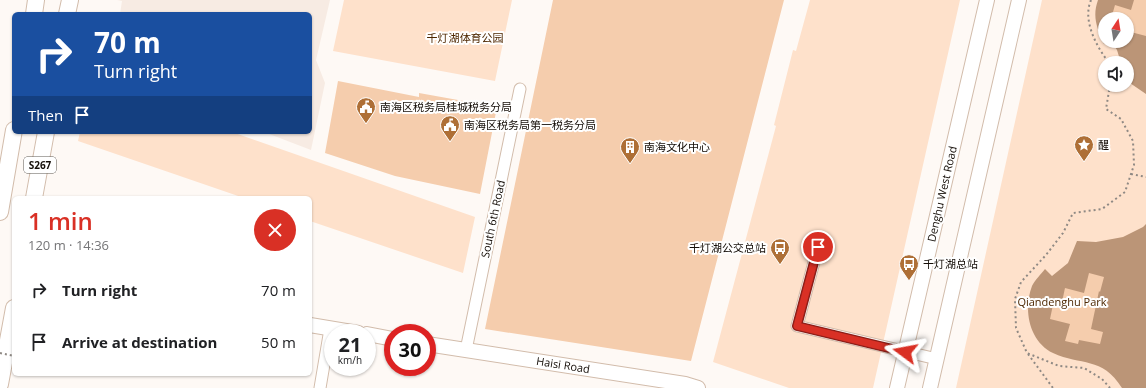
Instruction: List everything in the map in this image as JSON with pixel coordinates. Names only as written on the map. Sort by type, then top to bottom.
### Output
[{"type":"highway","points":[[34,12],[36,0]]},
{"type":"highway","points":[[68,12],[70,0]]},
{"type":"highway","name":"S267","points":[[0,212],[13,134]]},
{"type":"highway","name":"S267","points":[[34,196],[46,134]]},
{"type":"highway","points":[[0,384],[12,319]]},
{"type":"main road","name":"Denghu West Road","points":[[896,388],[987,0]]},
{"type":"main road","points":[[930,388],[1019,0]]},
{"type":"main road","points":[[312,325],[324,328]]},
{"type":"main road","name":"Haisi Road","points":[[436,345],[689,387]]},
{"type":"street","name":"South 6th Road","points":[[466,350],[520,89]]},
{"type":"street","points":[[818,247],[797,326],[937,359]]},
{"type":"street","points":[[320,388],[324,364]]},
{"type":"path","points":[[1091,0],[1089,6],[1090,28],[1098,49],[1104,56]]},
{"type":"path","points":[[1053,388],[1027,353],[1016,328],[1015,299],[1021,282],[1046,255],[1063,233],[1073,213],[1102,209],[1125,192],[1134,165],[1133,142],[1121,119],[1106,109],[1109,92]]},
{"type":"path","points":[[1131,174],[1146,177]]},
{"type":"path","points":[[0,353],[12,356]]},
{"type":"path","points":[[1027,353],[1059,366],[1084,368],[1102,379],[1110,388]]},
{"type":"shaded area","points":[[117,0],[330,0],[316,60],[325,83],[311,150],[269,134],[312,134],[312,12],[120,12],[122,1]]},
{"type":"shaded area","points":[[1098,0],[1146,0],[1146,94],[1134,86],[1134,56],[1119,56],[1116,48],[1134,48],[1134,12],[1098,12],[1098,29],[1095,17]]},
{"type":"shaded area","points":[[1146,224],[1146,388],[1122,388],[1107,371],[1099,366],[1053,353],[1038,341],[1033,333],[1028,315],[1029,295],[1036,279],[1045,269],[1052,276],[1068,263],[1077,241],[1096,242],[1123,237]]},
{"type":"green space","name":"千灯湖体育公园","points":[[344,0],[512,0],[495,81],[333,51]]},
{"type":"green space","points":[[810,0],[960,0],[873,388],[789,388],[713,362],[776,126],[774,125],[793,50],[796,51]]},
{"type":"green space","name":"Qiandenghu Park","points":[[1042,0],[1146,0],[1146,388],[956,388]]},
{"type":"green space","points":[[80,134],[238,134],[475,217],[463,273],[312,222],[312,196],[238,196],[78,141]]},
{"type":"building","name":"南海文化中心","points":[[553,0],[784,0],[691,361],[485,329]]},
{"type":"building","points":[[1134,0],[1146,0],[1146,36],[1134,33],[1134,12],[1113,12],[1115,5],[1131,10]]},
{"type":"building","points":[[338,81],[419,97],[419,93],[497,107],[480,194],[395,176],[325,153]]},
{"type":"building","points":[[1089,273],[1104,277],[1100,292],[1099,291],[1091,329],[1103,332],[1100,344],[1079,340],[1078,344],[1065,341],[1070,324],[1050,319],[1054,300],[1062,302],[1065,288],[1084,293]]},
{"type":"place","name":"南海区税务局桂城税务分局","points":[[366,124]]},
{"type":"place","name":"南海区税务局第一税务分局","points":[[450,142]]},
{"type":"place","name":"醒","points":[[1084,162]]},
{"type":"place","name":"南海文化中心","points":[[630,164]]},
{"type":"place","name":"千灯湖公交总站","points":[[780,265]]},
{"type":"place","name":"千灯湖总站","points":[[909,281]]},
{"type":"route","points":[[818,247],[797,326],[905,352]]}]
